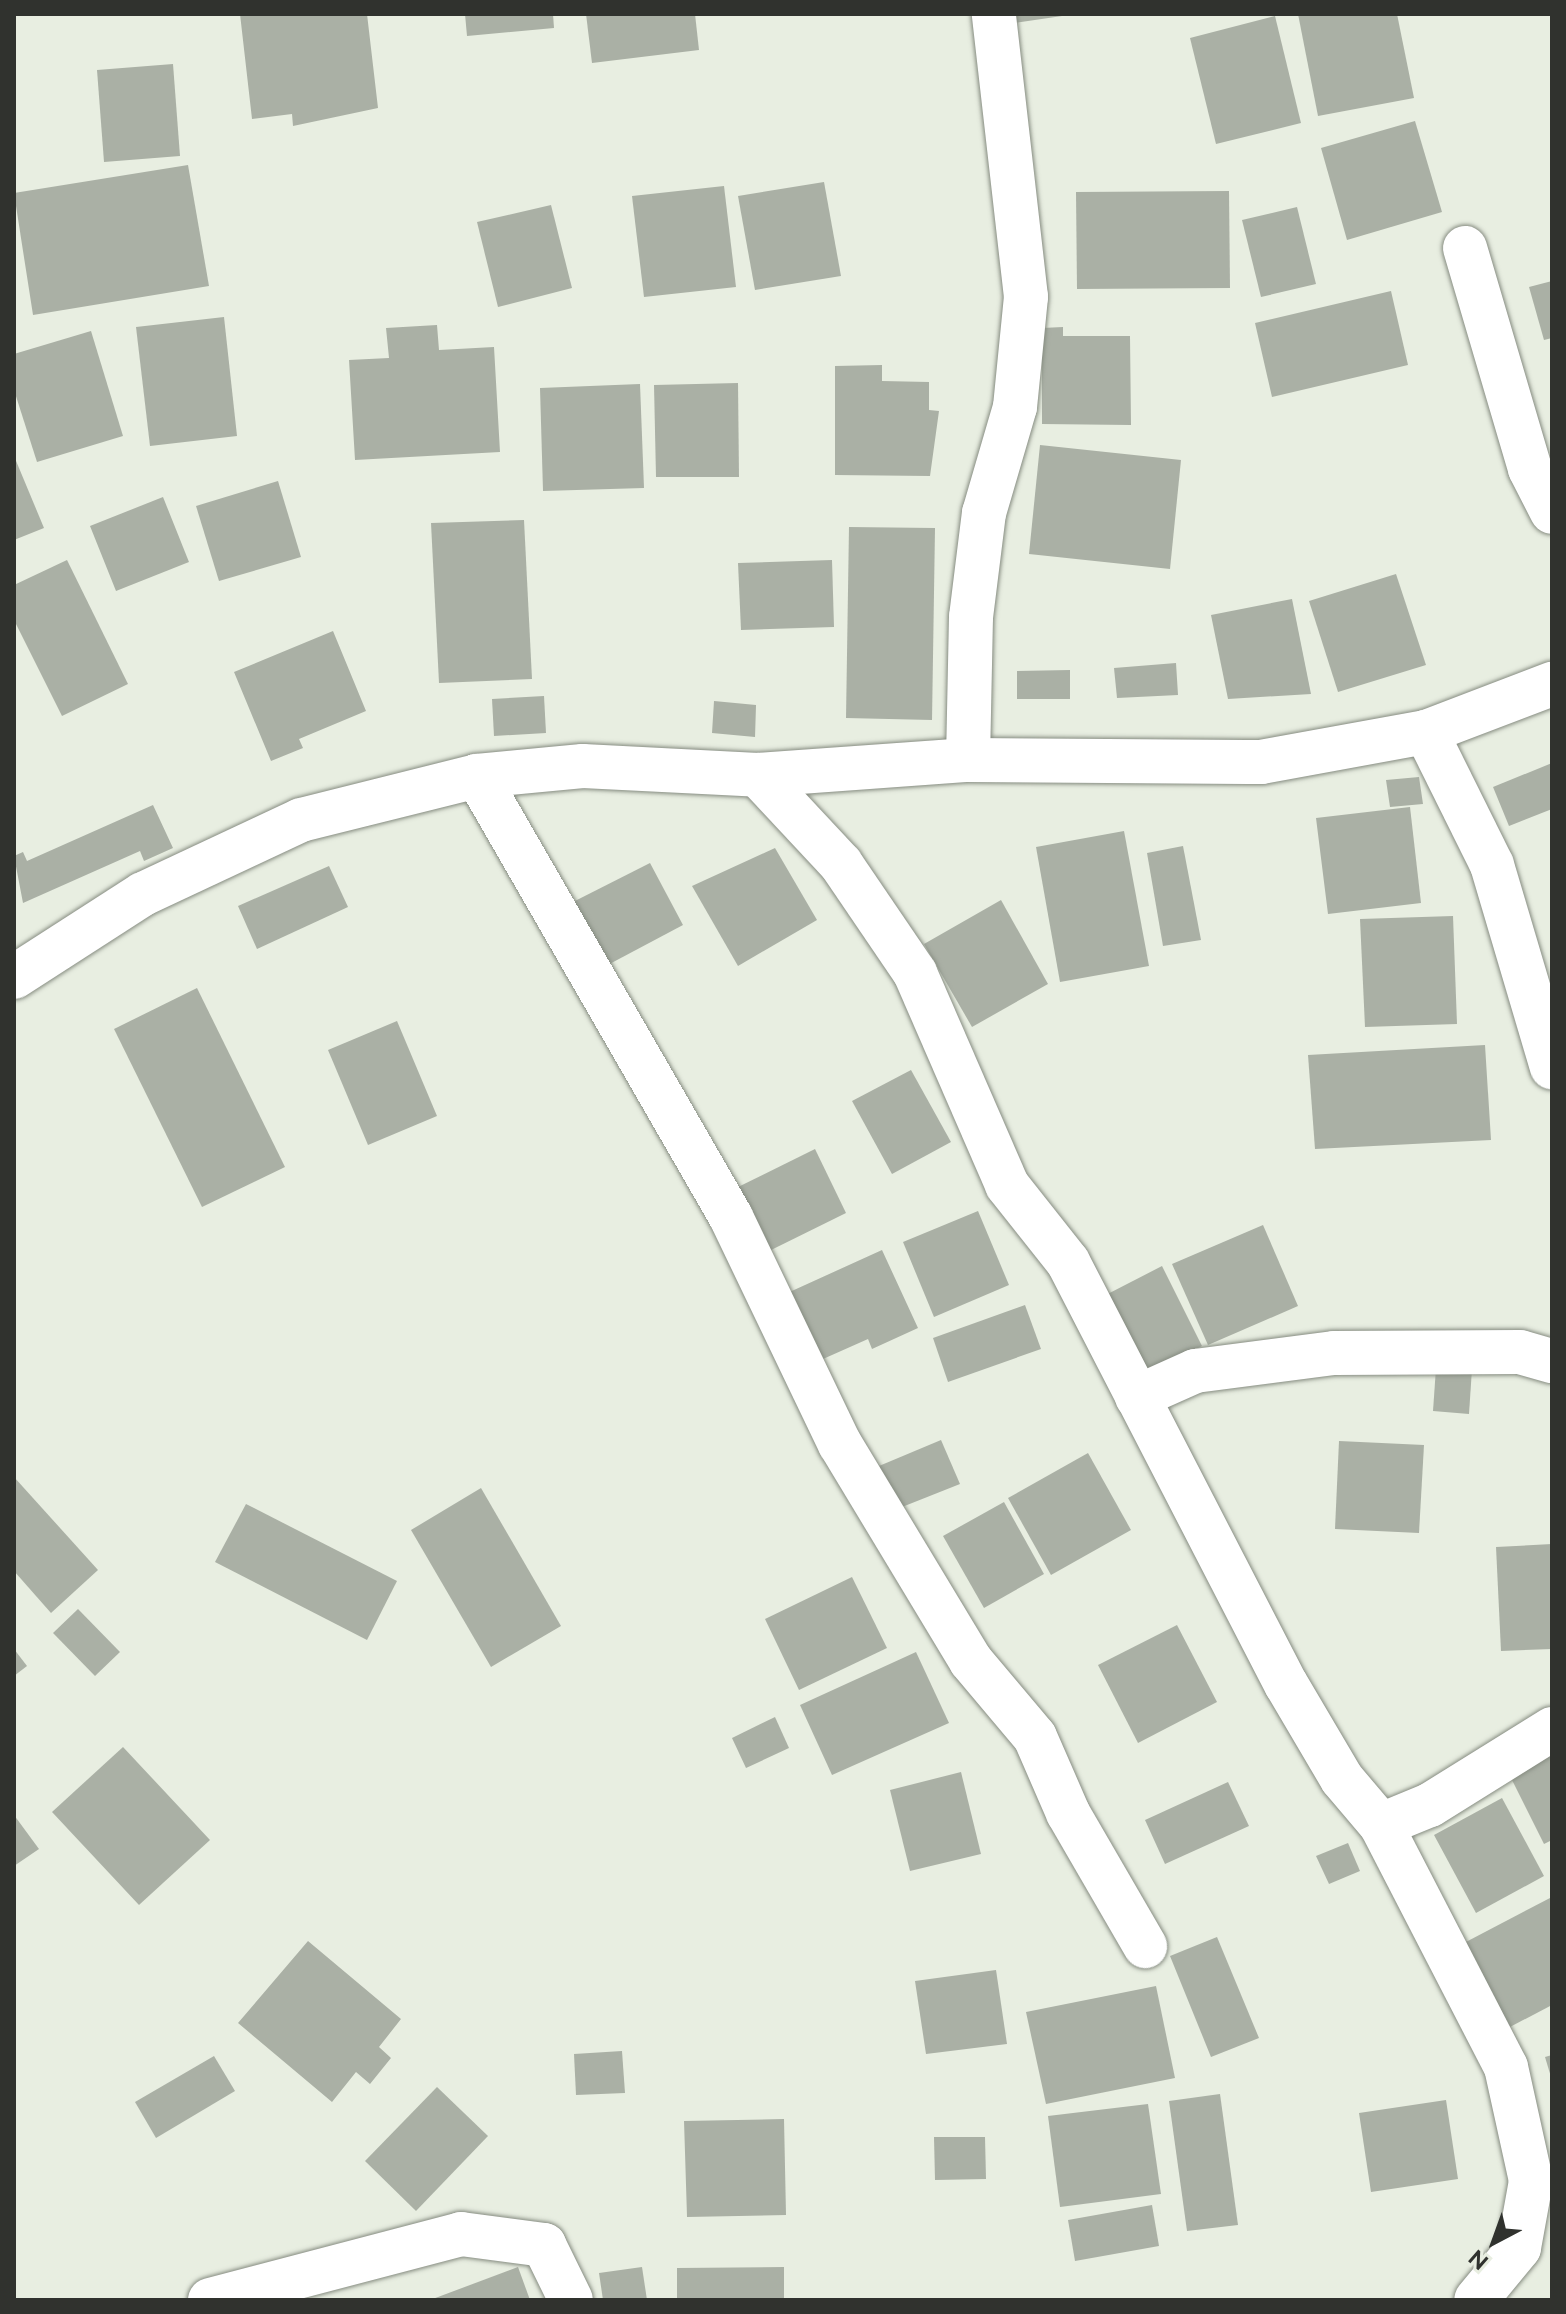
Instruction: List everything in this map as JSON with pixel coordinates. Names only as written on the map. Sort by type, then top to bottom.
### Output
[{"type":"street","points":[[968,760],[980,543],[1015,407],[1026,297],[994,14]]},
{"type":"street","points":[[1465,248],[1530,469],[1552,512]]},
{"type":"street","points":[[18,962],[143,894],[301,820],[477,776],[583,766],[758,775],[968,760],[1261,762],[1426,732],[1552,684]]},
{"type":"street","points":[[1426,732],[1492,865],[1552,1067]]},
{"type":"street","points":[[758,775],[841,864],[915,973],[1007,1185],[1068,1262],[1286,1684],[1342,1779],[1381,1825],[1506,2067],[1531,2181],[1535,2254],[1476,2300]]},
{"type":"street","points":[[477,776],[731,1217],[840,1444],[971,1661],[1035,1737],[1068,1813],[1145,1946]]},
{"type":"street","points":[[1137,1397],[1195,1371],[1334,1353],[1520,1352],[1552,1361]]},
{"type":"street","points":[[1381,1825],[1430,1805],[1552,1729]]},
{"type":"street","points":[[210,2300],[461,2234],[544,2245],[571,2300]]},
{"type":"building","points":[[240,14],[367,14],[378,108],[293,126],[292,114],[252,119]]},
{"type":"building","points":[[465,14],[553,14],[554,28],[467,36]]},
{"type":"building","points":[[586,14],[695,14],[699,50],[592,63]]},
{"type":"building","points":[[1013,14],[1062,14],[1062,16],[1015,23]]},
{"type":"building","points":[[1298,14],[1397,14],[1414,98],[1318,116]]},
{"type":"building","points":[[1275,16],[1301,123],[1216,144],[1190,38]]},
{"type":"building","points":[[173,64],[180,156],[104,162],[97,70]]},
{"type":"building","points":[[1415,121],[1442,212],[1347,240],[1321,148]]},
{"type":"building","points":[[188,165],[209,286],[33,315],[14,193]]},
{"type":"building","points":[[824,182],[841,276],[755,290],[738,196]]},
{"type":"building","points":[[724,186],[736,287],[644,297],[632,196]]},
{"type":"building","points":[[1229,191],[1230,288],[1077,289],[1076,192]]},
{"type":"building","points":[[551,205],[572,288],[498,307],[477,222]]},
{"type":"building","points":[[1297,207],[1316,284],[1261,297],[1242,220]]},
{"type":"building","points":[[1552,281],[1552,338],[1544,340],[1529,287]]},
{"type":"building","points":[[1391,291],[1408,365],[1272,397],[1255,323]]},
{"type":"building","points":[[224,317],[237,436],[150,446],[136,327]]},
{"type":"building","points":[[437,325],[439,350],[494,347],[500,452],[355,460],[349,360],[389,358],[386,328]]},
{"type":"building","points":[[1063,327],[1063,336],[1130,336],[1131,425],[1042,424],[1042,328]]},
{"type":"building","points":[[91,331],[123,436],[37,462],[14,390],[14,354]]},
{"type":"building","points":[[882,365],[882,381],[929,382],[929,410],[939,411],[930,476],[835,475],[835,366]]},
{"type":"building","points":[[738,383],[739,477],[656,477],[654,385]]},
{"type":"building","points":[[640,384],[644,488],[543,491],[540,388]]},
{"type":"building","points":[[1040,445],[1181,460],[1170,569],[1029,554]]},
{"type":"building","points":[[14,456],[44,528],[14,540]]},
{"type":"building","points":[[278,481],[301,557],[219,581],[196,506]]},
{"type":"building","points":[[163,497],[189,562],[116,591],[90,526]]},
{"type":"building","points":[[524,520],[532,679],[439,683],[431,523]]},
{"type":"building","points":[[849,527],[935,528],[932,720],[846,718]]},
{"type":"building","points":[[67,560],[128,684],[62,716],[14,620],[14,585]]},
{"type":"building","points":[[832,560],[834,627],[741,630],[738,563]]},
{"type":"building","points":[[1396,574],[1426,665],[1338,692],[1309,601]]},
{"type":"building","points":[[1292,599],[1311,694],[1228,699],[1211,615]]},
{"type":"building","points":[[333,631],[366,711],[299,739],[303,748],[271,761],[234,672]]},
{"type":"building","points":[[1176,663],[1178,695],[1117,698],[1114,668]]},
{"type":"building","points":[[1070,670],[1070,699],[1017,699],[1017,671]]},
{"type":"building","points":[[544,696],[546,733],[494,736],[492,699]]},
{"type":"building","points":[[714,701],[756,705],[755,737],[712,733]]},
{"type":"building","points":[[1552,763],[1552,809],[1509,826],[1493,787]]},
{"type":"building","points":[[1419,777],[1423,804],[1390,807],[1386,780]]},
{"type":"building","points":[[153,805],[173,848],[144,861],[140,851],[23,903],[14,856],[23,852],[27,861]]},
{"type":"building","points":[[1410,807],[1421,903],[1328,914],[1316,818]]},
{"type":"building","points":[[1124,831],[1149,966],[1060,982],[1036,847]]},
{"type":"building","points":[[1183,846],[1201,940],[1163,946],[1147,853]]},
{"type":"building","points":[[775,848],[817,920],[738,966],[692,886]]},
{"type":"building","points":[[650,863],[683,925],[602,968],[569,904]]},
{"type":"building","points":[[329,866],[348,907],[257,949],[238,906]]},
{"type":"building","points":[[1001,900],[1048,984],[972,1027],[924,944]]},
{"type":"building","points":[[1453,916],[1457,1024],[1365,1027],[1360,919]]},
{"type":"building","points":[[197,988],[285,1167],[202,1207],[114,1029]]},
{"type":"building","points":[[397,1021],[437,1116],[368,1145],[328,1050]]},
{"type":"building","points":[[1485,1045],[1491,1140],[1315,1149],[1308,1055]]},
{"type":"building","points":[[911,1070],[951,1142],[892,1174],[852,1101]]},
{"type":"building","points":[[815,1149],[846,1213],[765,1253],[734,1189]]},
{"type":"building","points":[[978,1211],[1009,1285],[934,1317],[903,1242]]},
{"type":"building","points":[[1263,1225],[1298,1306],[1208,1345],[1172,1264]]},
{"type":"building","points":[[882,1250],[918,1328],[872,1349],[868,1339],[814,1363],[783,1295]]},
{"type":"building","points":[[1162,1266],[1202,1346],[1139,1379],[1098,1299]]},
{"type":"building","points":[[1025,1305],[1041,1349],[948,1382],[933,1338]]},
{"type":"building","points":[[1436,1368],[1472,1369],[1469,1414],[1433,1411]]},
{"type":"building","points":[[941,1440],[960,1484],[897,1509],[879,1466]]},
{"type":"building","points":[[1339,1441],[1424,1445],[1419,1533],[1335,1529]]},
{"type":"building","points":[[1088,1453],[1131,1530],[1051,1575],[1008,1498]]},
{"type":"building","points":[[14,1477],[98,1570],[51,1613],[14,1571]]},
{"type":"building","points":[[481,1488],[561,1626],[491,1667],[411,1530]]},
{"type":"building","points":[[1004,1502],[1044,1574],[984,1608],[943,1536]]},
{"type":"building","points":[[246,1504],[397,1581],[367,1640],[215,1562]]},
{"type":"building","points":[[1552,1544],[1552,1649],[1501,1651],[1496,1547]]},
{"type":"building","points":[[852,1577],[887,1648],[799,1690],[765,1619]]},
{"type":"building","points":[[78,1609],[120,1652],[95,1676],[53,1633]]},
{"type":"building","points":[[1177,1625],[1217,1702],[1138,1743],[1098,1665]]},
{"type":"building","points":[[14,1649],[27,1666],[14,1676]]},
{"type":"building","points":[[916,1652],[949,1723],[832,1775],[800,1705]]},
{"type":"building","points":[[775,1717],[789,1748],[746,1768],[732,1738]]},
{"type":"building","points":[[1552,1746],[1552,1840],[1544,1844],[1506,1768]]},
{"type":"building","points":[[123,1747],[210,1840],[139,1905],[52,1812]]},
{"type":"building","points":[[961,1772],[981,1854],[910,1871],[890,1790]]},
{"type":"building","points":[[1228,1782],[1249,1826],[1165,1864],[1145,1820]]},
{"type":"building","points":[[1502,1798],[1544,1876],[1476,1913],[1434,1835]]},
{"type":"building","points":[[14,1815],[39,1849],[14,1866]]},
{"type":"building","points":[[1348,1843],[1360,1871],[1329,1884],[1316,1856]]},
{"type":"building","points":[[1550,1898],[1552,2005],[1508,2028],[1464,1943]]},
{"type":"building","points":[[1217,1937],[1259,2038],[1211,2057],[1170,1956]]},
{"type":"building","points":[[308,1941],[401,2019],[379,2047],[391,2058],[370,2084],[356,2072],[332,2102],[238,2023]]},
{"type":"building","points":[[996,1970],[1007,2044],[926,2054],[915,1981]]},
{"type":"building","points":[[1156,1986],[1175,2078],[1046,2104],[1026,2012]]},
{"type":"building","points":[[622,2051],[625,2093],[576,2095],[574,2054]]},
{"type":"building","points":[[1552,2055],[1552,2077],[1551,2077],[1545,2057]]},
{"type":"building","points":[[214,2056],[235,2091],[156,2138],[135,2102]]},
{"type":"building","points":[[437,2087],[488,2136],[416,2211],[365,2161]]},
{"type":"building","points":[[1220,2094],[1238,2225],[1187,2231],[1169,2101]]},
{"type":"building","points":[[1446,2100],[1458,2179],[1371,2192],[1359,2113]]},
{"type":"building","points":[[1148,2104],[1161,2194],[1060,2207],[1048,2116]]},
{"type":"building","points":[[784,2119],[786,2215],[687,2217],[684,2121]]},
{"type":"building","points":[[934,2137],[985,2137],[986,2179],[935,2180]]},
{"type":"building","points":[[1152,2205],[1159,2246],[1075,2261],[1068,2220]]},
{"type":"building","points":[[518,2267],[530,2300],[430,2300]]},
{"type":"building","points":[[642,2267],[647,2300],[603,2300],[599,2273]]},
{"type":"building","points":[[784,2267],[784,2300],[677,2300],[677,2268]]}]
